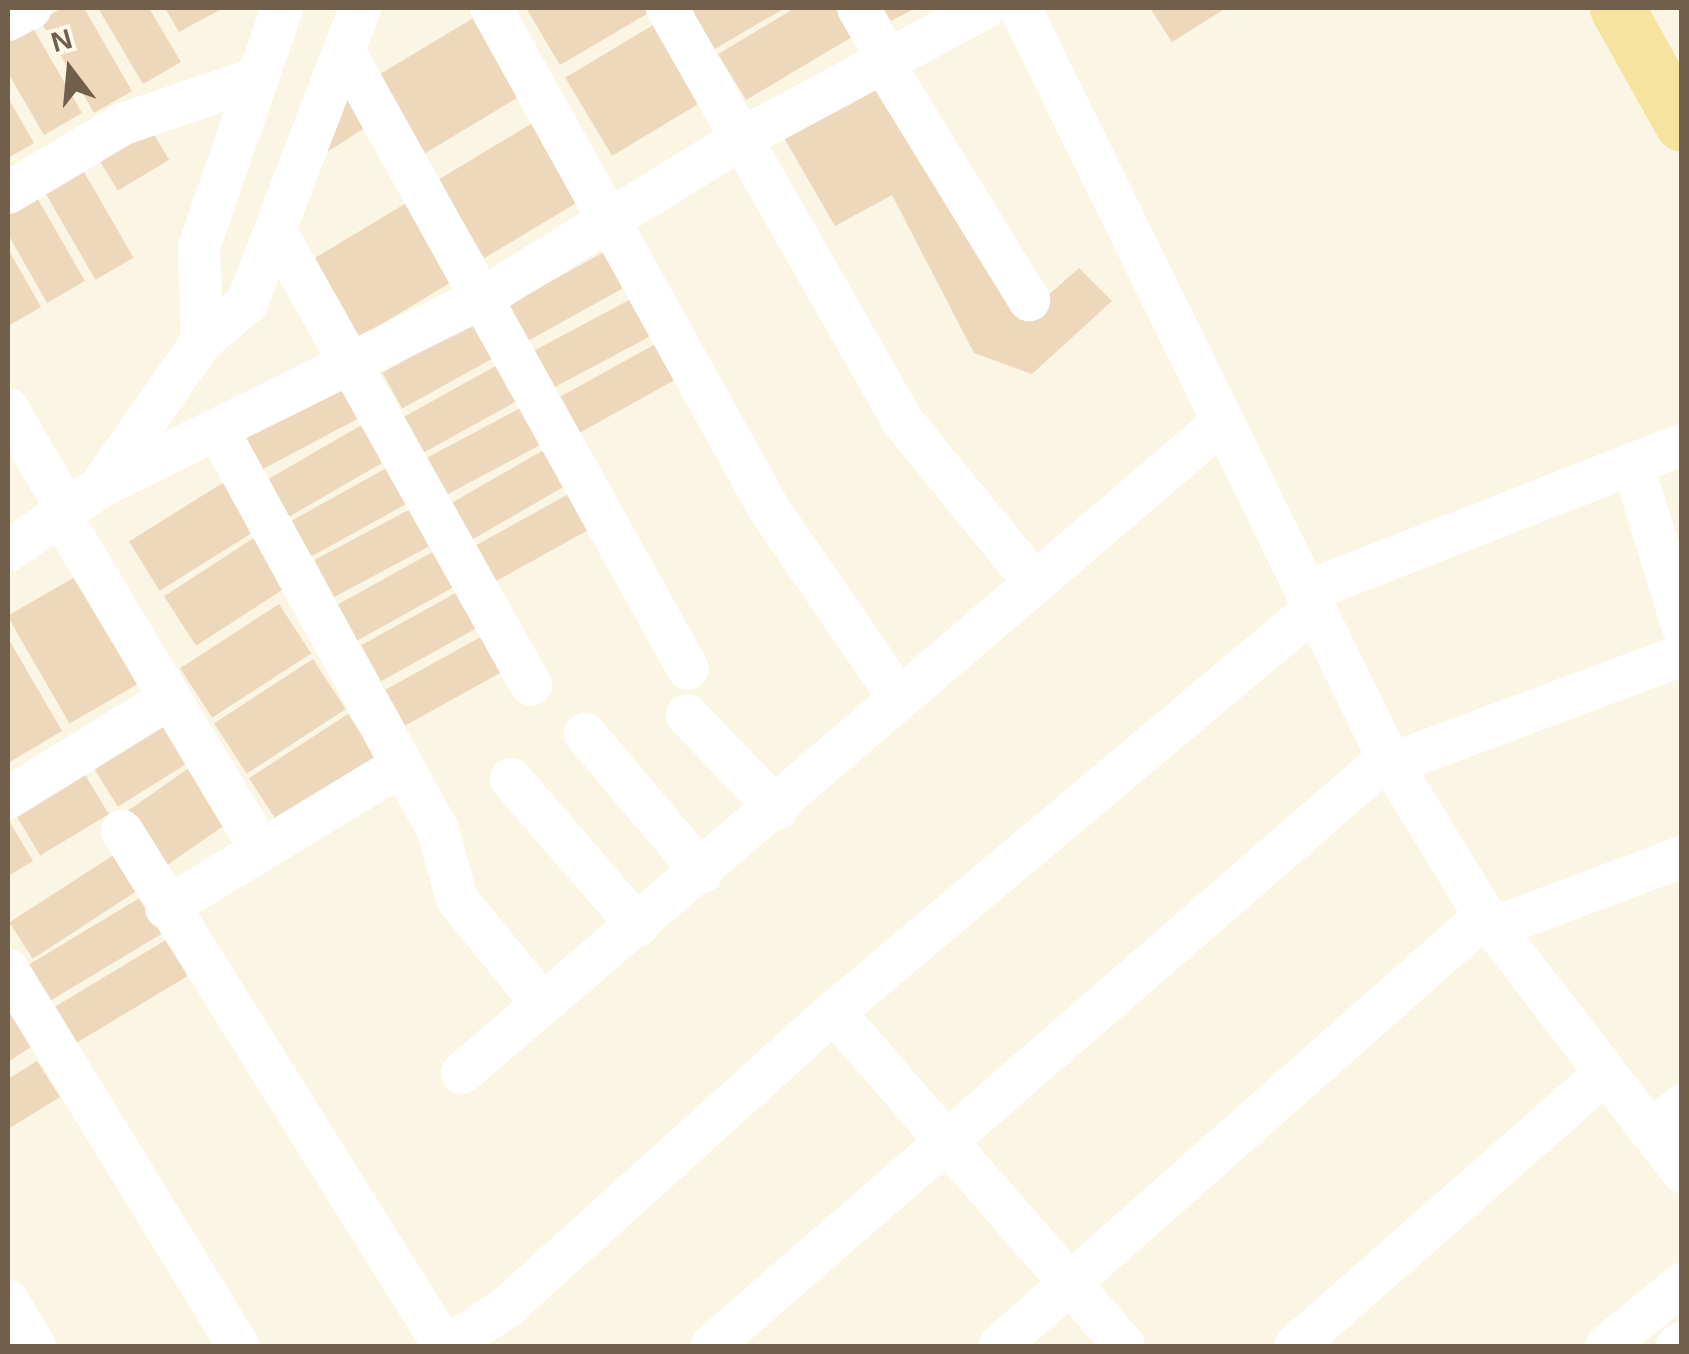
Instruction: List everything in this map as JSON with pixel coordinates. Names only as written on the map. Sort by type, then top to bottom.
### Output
[{"type":"main road","points":[[1617,8],[1682,124]]},
{"type":"street","points":[[8,20],[31,8]]},
{"type":"street","points":[[202,341],[199,248],[282,8]]},
{"type":"street","points":[[76,505],[202,341],[247,303],[278,234],[360,8]]},
{"type":"street","points":[[491,8],[768,509],[899,698]]},
{"type":"street","points":[[668,8],[901,419],[1034,582]]},
{"type":"street","points":[[858,8],[884,60],[1029,300]]},
{"type":"street","points":[[8,551],[76,505],[481,300],[613,224],[742,139],[984,8]]},
{"type":"street","points":[[1020,8],[1390,761],[1489,922],[1606,1074],[1665,1118],[1682,1172]]},
{"type":"street","points":[[344,51],[688,669]]},
{"type":"street","points":[[8,192],[123,124],[255,79]]},
{"type":"street","points":[[278,234],[531,685]]},
{"type":"street","points":[[8,409],[76,505],[169,699],[262,850]]},
{"type":"street","points":[[462,1074],[777,809],[899,698],[1223,422]]},
{"type":"street","points":[[219,432],[437,828],[457,899],[544,1005]]},
{"type":"street","points":[[122,831],[166,908],[446,1346],[507,1307],[834,1012],[1311,600],[1682,445]]},
{"type":"street","points":[[1632,465],[1682,624]]},
{"type":"street","points":[[711,1346],[944,1139],[1390,761],[1682,654]]},
{"type":"street","points":[[8,798],[169,699]]},
{"type":"street","points":[[687,715],[777,809]]},
{"type":"street","points":[[585,734],[702,872]]},
{"type":"street","points":[[166,908],[402,765]]},
{"type":"street","points":[[512,779],[638,926]]},
{"type":"street","points":[[999,1346],[1489,922],[1682,857]]},
{"type":"street","points":[[8,970],[238,1346]]},
{"type":"street","points":[[834,1012],[1124,1346]]},
{"type":"street","points":[[1296,1346],[1606,1074]]},
{"type":"street","points":[[1606,1346],[1682,1284]]},
{"type":"street","points":[[8,1302],[35,1346]]},
{"type":"building","points":[[63,8],[84,8],[132,91],[94,113],[40,20]]},
{"type":"building","points":[[98,8],[149,8],[181,62],[143,84]]},
{"type":"building","points":[[165,8],[223,8],[179,32]]},
{"type":"building","points":[[526,8],[657,8],[560,65]]},
{"type":"building","points":[[688,8],[785,8],[713,50]]},
{"type":"building","points":[[795,8],[841,8],[857,34],[746,100],[718,54]]},
{"type":"building","points":[[883,8],[916,8],[891,21]]},
{"type":"building","points":[[1150,8],[1226,8],[1172,42]]},
{"type":"building","points":[[475,17],[522,95],[424,154],[377,76]]},
{"type":"building","points":[[663,19],[710,97],[612,156],[565,78]]},
{"type":"building","points":[[29,21],[82,113],[44,135],[8,73],[8,33]]},
{"type":"building","points":[[356,72],[374,122],[313,161]]},
{"type":"building","points":[[881,73],[1020,320],[1079,268],[1112,301],[1032,374],[974,353],[892,195],[835,226],[780,131]]},
{"type":"building","points":[[8,98],[34,143],[8,158]]},
{"type":"building","points":[[536,121],[583,199],[484,258],[437,180]]},
{"type":"building","points":[[147,123],[169,160],[118,191],[96,154]]},
{"type":"building","points":[[80,165],[134,258],[95,280],[42,187]]},
{"type":"building","points":[[32,189],[85,281],[47,303],[8,234],[8,203]]},
{"type":"building","points":[[408,202],[455,280],[356,339],[309,261]]},
{"type":"building","points":[[8,249],[41,307],[8,326]]},
{"type":"building","points":[[604,252],[624,288],[523,344],[503,308]]},
{"type":"building","points":[[633,298],[653,335],[551,389],[531,352]]},
{"type":"building","points":[[483,317],[503,353],[402,409],[382,373]]},
{"type":"building","points":[[659,342],[679,378],[578,434],[558,398]]},
{"type":"building","points":[[501,363],[521,399],[420,455],[400,419]]},
{"type":"building","points":[[343,380],[362,416],[260,471],[241,434]]},
{"type":"building","points":[[526,405],[546,442],[444,496],[424,459]]},
{"type":"building","points":[[367,422],[389,459],[289,517],[267,479]]},
{"type":"building","points":[[547,448],[568,484],[469,541],[448,505]]},
{"type":"building","points":[[392,465],[412,501],[311,557],[291,521]]},
{"type":"building","points":[[229,479],[260,528],[160,591],[129,542]]},
{"type":"building","points":[[574,491],[594,527],[494,582],[474,546]]},
{"type":"building","points":[[416,506],[436,543],[334,597],[314,560]]},
{"type":"building","points":[[263,532],[295,581],[196,646],[164,596]]},
{"type":"building","points":[[438,549],[458,585],[357,641],[337,605]]},
{"type":"building","points":[[75,577],[137,684],[69,723],[8,616]]},
{"type":"building","points":[[461,590],[481,626],[381,681],[361,645]]},
{"type":"building","points":[[279,604],[311,653],[212,718],[180,668]]},
{"type":"building","points":[[486,634],[506,670],[405,726],[385,690]]},
{"type":"building","points":[[8,638],[62,731],[8,763]]},
{"type":"building","points":[[313,659],[346,709],[247,774],[214,723]]},
{"type":"building","points":[[348,714],[381,764],[282,829],[249,778]]},
{"type":"building","points":[[158,718],[187,764],[118,807],[89,761]]},
{"type":"building","points":[[81,768],[109,814],[40,855],[12,809]]},
{"type":"building","points":[[189,768],[227,823],[165,866],[127,812]]},
{"type":"building","points":[[8,819],[33,861],[8,876]]},
{"type":"building","points":[[115,854],[138,890],[33,959],[9,923]]},
{"type":"building","points":[[143,896],[165,932],[49,1002],[27,966]]},
{"type":"building","points":[[171,937],[193,973],[77,1043],[55,1007]]},
{"type":"building","points":[[11,1009],[34,1045],[8,1062],[8,1012]]},
{"type":"building","points":[[37,1061],[60,1097],[8,1129],[8,1079]]}]
